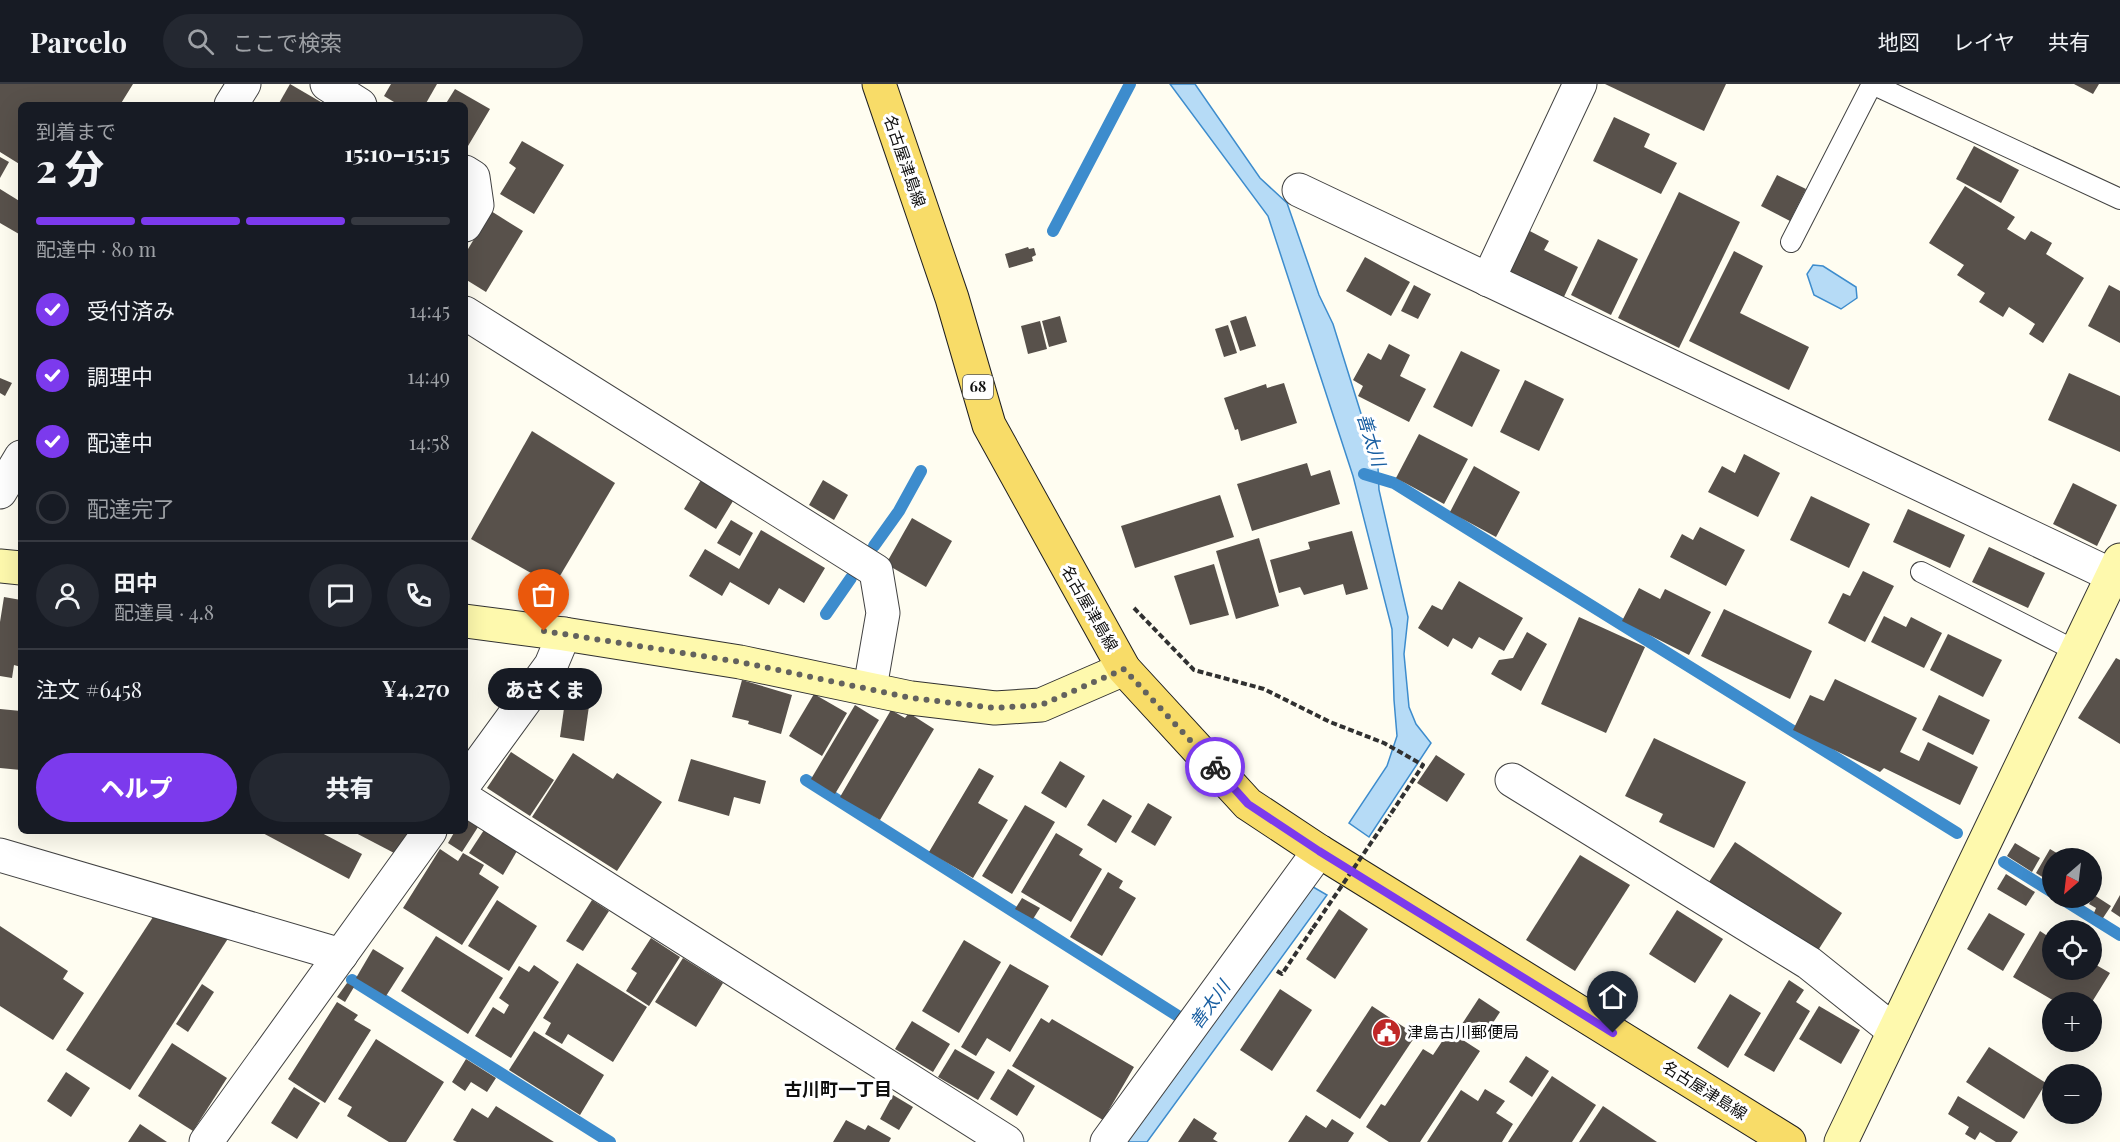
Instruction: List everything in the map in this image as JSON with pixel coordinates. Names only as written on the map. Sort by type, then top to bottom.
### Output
[{"type":"main road","name":"名古屋津島線","points":[[879,84],[952,298],[989,425],[1124,669],[1248,804],[1319,851],[1790,1142]]},
{"type":"street","points":[[233,102],[244,84]]},
{"type":"street","points":[[327,84],[355,102]]},
{"type":"street","points":[[1488,279],[1580,84]]},
{"type":"street","points":[[468,174],[473,177],[477,205],[468,220]]},
{"type":"street","points":[[1299,190],[2118,572],[2076,651],[1841,1142]]},
{"type":"street","points":[[468,315],[876,571],[883,613],[870,688]]},
{"type":"street","points":[[0,492],[18,462]]},
{"type":"street","points":[[0,566],[18,568]]},
{"type":"street","points":[[468,621],[740,662],[911,698],[995,708],[1041,705],[1124,669]]},
{"type":"street","points":[[468,779],[550,665],[564,634]]},
{"type":"street","points":[[1512,780],[1809,963],[1894,1031]]},
{"type":"street","points":[[468,801],[1008,1142]]},
{"type":"street","points":[[209,1141],[428,834]]},
{"type":"street","points":[[1107,1142],[1319,851]]},
{"type":"street","points":[[0,855],[341,955]]},
{"type":"lane","points":[[1791,242],[1872,84],[2120,199]]},
{"type":"lane","points":[[1921,572],[2076,651]]},
{"type":"path","points":[[1086,600],[1126,599],[1194,670],[1264,689],[1330,722],[1388,746],[1423,765],[1282,974]]},
{"type":"water","points":[[1170,84],[1195,84],[1260,178],[1287,203],[1319,295],[1333,324],[1378,468],[1379,490],[1408,617],[1404,654],[1409,707],[1416,724],[1431,743],[1369,837],[1349,823],[1387,766],[1397,736],[1392,629],[1353,476],[1268,216]]},
{"type":"water","points":[[1813,265],[1823,266],[1856,287],[1857,298],[1841,309],[1814,295],[1807,274]]},
{"type":"water","points":[[1308,884],[1327,895],[1147,1142],[1121,1142]]},
{"type":"building","points":[[0,84],[133,84],[122,102],[18,102],[18,163],[0,152]]},
{"type":"building","points":[[290,84],[321,102],[280,102]]},
{"type":"building","points":[[391,84],[437,84],[427,102],[394,102],[384,96]]},
{"type":"building","points":[[1605,84],[1726,84],[1704,131]]},
{"type":"building","points":[[2074,84],[2099,84],[2093,94]]},
{"type":"building","points":[[455,89],[490,109],[468,146],[468,102],[447,102]]},
{"type":"building","points":[[1614,117],[1650,134],[1644,147],[1677,163],[1661,194],[1593,161]]},
{"type":"building","points":[[522,141],[564,165],[534,214],[500,194],[516,168],[509,163]]},
{"type":"building","points":[[1974,146],[2019,170],[2001,203],[1956,179]]},
{"type":"building","points":[[0,157],[9,162],[0,178]]},
{"type":"building","points":[[1777,175],[1806,189],[1790,221],[1761,206]]},
{"type":"building","points":[[1965,186],[2015,217],[2007,229],[2025,240],[2031,231],[2052,243],[2046,254],[2084,278],[2043,343],[2029,334],[2035,324],[2009,307],[2003,317],[1979,302],[1985,293],[1957,275],[1964,265],[1929,243]]},
{"type":"building","points":[[0,189],[18,200],[18,233],[0,223]]},
{"type":"building","points":[[1679,192],[1740,222],[1679,348],[1618,318]]},
{"type":"building","points":[[491,211],[523,231],[486,292],[468,281],[468,249]]},
{"type":"building","points":[[1518,225],[1549,241],[1544,250],[1578,267],[1562,301],[1497,269]]},
{"type":"building","points":[[1598,239],[1638,259],[1611,315],[1571,295]]},
{"type":"building","points":[[1028,247],[1029,249],[1034,248],[1036,255],[1032,257],[1033,261],[1009,268],[1005,254]]},
{"type":"building","points":[[1734,251],[1763,266],[1740,313],[1809,347],[1789,390],[1689,341]]},
{"type":"building","points":[[1365,257],[1410,282],[1391,316],[1346,291]]},
{"type":"building","points":[[1414,285],[1431,294],[1418,319],[1401,311]]},
{"type":"building","points":[[2109,285],[2120,291],[2120,343],[2088,326]]},
{"type":"building","points":[[1060,316],[1067,342],[1049,347],[1042,321]]},
{"type":"building","points":[[1246,316],[1256,346],[1240,351],[1230,321]]},
{"type":"building","points":[[1040,321],[1047,349],[1028,354],[1021,326]]},
{"type":"building","points":[[1228,325],[1237,353],[1224,357],[1215,329]]},
{"type":"building","points":[[1389,344],[1410,355],[1400,376],[1426,389],[1409,422],[1358,396],[1363,386],[1353,380],[1368,353],[1381,360]]},
{"type":"building","points":[[1461,351],[1500,370],[1472,427],[1433,407]]},
{"type":"building","points":[[2069,373],[2120,396],[2120,452],[2048,420]]},
{"type":"building","points":[[0,378],[12,383],[5,396],[0,393]]},
{"type":"building","points":[[1525,380],[1564,399],[1539,451],[1500,432]]},
{"type":"building","points":[[1284,383],[1297,423],[1241,441],[1224,398],[1266,384],[1267,388]]},
{"type":"building","points":[[532,431],[615,483],[554,586],[471,539]]},
{"type":"building","points":[[1419,434],[1468,459],[1444,504],[1396,478]]},
{"type":"building","points":[[1744,454],[1780,473],[1758,517],[1708,492],[1722,466],[1735,473]]},
{"type":"building","points":[[1307,463],[1311,476],[1330,470],[1340,504],[1252,531],[1237,484]]},
{"type":"building","points":[[1474,466],[1520,492],[1496,537],[1450,512]]},
{"type":"building","points":[[701,480],[733,501],[716,529],[684,509]]},
{"type":"building","points":[[823,480],[848,495],[834,520],[809,505]]},
{"type":"building","points":[[2073,483],[2117,505],[2097,546],[2053,524]]},
{"type":"building","points":[[1220,495],[1234,537],[1135,568],[1121,526]]},
{"type":"building","points":[[1811,496],[1870,524],[1849,568],[1790,540]]},
{"type":"building","points":[[1908,509],[1965,535],[1950,568],[1893,542]]},
{"type":"building","points":[[912,518],[952,541],[926,587],[886,564]]},
{"type":"building","points":[[731,520],[753,533],[740,556],[717,543]]},
{"type":"building","points":[[1700,527],[1745,550],[1726,586],[1670,557],[1682,534],[1693,540]]},
{"type":"building","points":[[761,530],[825,568],[804,603],[779,588],[769,605],[730,582],[722,596],[689,576],[705,549],[739,569]]},
{"type":"building","points":[[1352,531],[1368,589],[1346,595],[1343,584],[1304,595],[1300,587],[1279,593],[1270,560],[1310,549],[1308,542]]},
{"type":"building","points":[[1259,538],[1279,606],[1236,619],[1216,551]]},
{"type":"building","points":[[1989,547],[2045,573],[2028,608],[1972,582]]},
{"type":"building","points":[[1214,564],[1229,615],[1190,625],[1174,576]]},
{"type":"building","points":[[1863,571],[1894,586],[1865,642],[1828,623],[1843,593],[1850,596]]},
{"type":"building","points":[[1459,581],[1523,618],[1504,651],[1479,637],[1472,649],[1453,638],[1448,647],[1418,628],[1432,605],[1442,610]]},
{"type":"building","points":[[1639,588],[1660,599],[1665,589],[1711,612],[1689,655],[1622,621]]},
{"type":"building","points":[[4,597],[18,599],[18,666],[14,665],[12,678],[0,676],[0,622]]},
{"type":"building","points":[[1724,609],[1812,651],[1790,699],[1701,656]]},
{"type":"building","points":[[1884,616],[1906,627],[1911,617],[1942,633],[1924,668],[1871,642]]},
{"type":"building","points":[[1579,617],[1645,647],[1606,733],[1541,704]]},
{"type":"building","points":[[1527,632],[1547,644],[1521,691],[1491,674],[1499,660],[1513,658]]},
{"type":"building","points":[[1948,634],[2002,660],[1983,697],[1930,670]]},
{"type":"building","points":[[2116,658],[2120,660],[2120,744],[2078,718]]},
{"type":"building","points":[[1835,679],[1917,718],[1900,752],[1919,761],[1928,742],[1978,767],[1960,805],[1884,768],[1880,772],[1793,730],[1810,695],[1824,701]]},
{"type":"building","points":[[742,680],[792,695],[781,734],[732,717]]},
{"type":"building","points":[[567,687],[591,692],[584,741],[560,737]]},
{"type":"building","points":[[814,694],[847,713],[822,756],[789,736]]},
{"type":"building","points":[[1939,695],[1990,720],[1973,755],[1922,730]]},
{"type":"building","points":[[855,705],[879,720],[835,794],[811,779]]},
{"type":"building","points":[[0,709],[18,711],[18,770],[0,768]]},
{"type":"building","points":[[891,710],[905,718],[909,713],[934,729],[880,820],[840,797]]},
{"type":"building","points":[[1654,738],[1746,782],[1714,848],[1659,822],[1663,814],[1625,796]]},
{"type":"building","points":[[511,752],[554,780],[530,816],[487,788]]},
{"type":"building","points":[[573,753],[613,779],[617,773],[662,802],[617,871],[532,817]]},
{"type":"building","points":[[1436,755],[1465,774],[1447,802],[1417,783]]},
{"type":"building","points":[[691,759],[766,781],[760,804],[734,797],[729,816],[678,801]]},
{"type":"building","points":[[1060,761],[1085,776],[1066,808],[1041,793]]},
{"type":"building","points":[[979,768],[994,776],[978,803],[1008,820],[973,878],[929,852]]},
{"type":"building","points":[[1103,799],[1132,816],[1116,843],[1087,825]]},
{"type":"building","points":[[1148,803],[1172,817],[1155,846],[1131,832]]},
{"type":"building","points":[[1025,805],[1055,822],[1012,894],[982,876]]},
{"type":"building","points":[[468,821],[478,827],[462,852],[448,843],[453,834],[468,834]]},
{"type":"building","points":[[484,830],[517,851],[503,875],[469,853]]},
{"type":"building","points":[[1056,833],[1083,849],[1079,855],[1102,869],[1071,922],[1021,892]]},
{"type":"building","points":[[265,834],[324,834],[362,854],[349,879]]},
{"type":"building","points":[[358,834],[407,834],[396,854]]},
{"type":"building","points":[[1735,842],[1842,913],[1815,955],[1707,885]]},
{"type":"building","points":[[2015,843],[2040,858],[2032,872],[2007,856]]},
{"type":"building","points":[[440,849],[458,861],[463,853],[484,865],[479,874],[499,887],[462,945],[403,908]]},
{"type":"building","points":[[1580,855],[1630,885],[1575,971],[1526,940]]},
{"type":"building","points":[[2042,863],[2042,877],[2036,873]]},
{"type":"building","points":[[1108,872],[1123,881],[1119,888],[1136,898],[1102,956],[1070,937]]},
{"type":"building","points":[[2006,874],[2035,892],[2026,906],[1997,889]]},
{"type":"building","points":[[2120,895],[2120,917],[2111,911]]},
{"type":"building","points":[[1022,898],[1040,908],[1033,919],[1015,909]]},
{"type":"building","points":[[497,900],[537,926],[509,971],[468,946]]},
{"type":"building","points":[[592,900],[609,911],[583,951],[566,941]]},
{"type":"building","points":[[2102,900],[2111,906],[2103,918],[2094,913],[2096,908],[2102,908]]},
{"type":"building","points":[[1339,909],[1368,929],[1335,979],[1306,959]]},
{"type":"building","points":[[1677,910],[1723,939],[1695,983],[1649,954]]},
{"type":"building","points":[[1989,913],[2025,934],[2003,971],[1967,949]]},
{"type":"building","points":[[155,914],[229,937],[130,1090],[66,1050]]},
{"type":"building","points":[[0,926],[68,971],[63,979],[84,993],[53,1040],[0,1006]]},
{"type":"building","points":[[2040,931],[2042,932],[2042,980],[2102,980],[2102,968],[2110,973],[2098,992],[2042,992],[2042,994],[2013,977]]},
{"type":"building","points":[[436,936],[503,978],[468,1034],[401,991]]},
{"type":"building","points":[[651,938],[680,957],[649,1006],[626,991],[637,973],[631,969]]},
{"type":"building","points":[[964,940],[1001,962],[959,1033],[922,1011]]},
{"type":"building","points":[[373,949],[404,968],[386,996],[356,978]]},
{"type":"building","points":[[683,958],[723,983],[696,1027],[655,1002]]},
{"type":"building","points":[[577,963],[647,1007],[613,1062],[568,1034],[562,1044],[545,1034],[551,1023],[543,1018]]},
{"type":"building","points":[[1010,964],[1049,986],[1010,1052],[987,1038],[976,1056],[961,1047]]},
{"type":"building","points":[[534,965],[559,982],[511,1058],[475,1036],[493,1007],[504,1014],[509,1005],[499,998],[519,966],[529,972]]},
{"type":"building","points":[[1789,980],[1804,990],[1796,1002],[1810,1011],[1774,1072],[1744,1055]]},
{"type":"building","points":[[347,983],[354,987],[345,1002],[337,997]]},
{"type":"building","points":[[202,984],[214,992],[188,1032],[176,1024]]},
{"type":"building","points":[[1280,989],[1312,1010],[1272,1071],[1240,1050]]},
{"type":"building","points":[[1730,994],[1761,1013],[1728,1068],[1697,1048]]},
{"type":"building","points":[[1479,998],[1500,1012],[1483,1038],[1462,1024]]},
{"type":"building","points":[[337,1002],[358,1015],[354,1020],[371,1030],[325,1103],[288,1079]]},
{"type":"building","points":[[1372,1006],[1416,1035],[1360,1119],[1316,1091]]},
{"type":"building","points":[[1819,1006],[1860,1030],[1841,1064],[1799,1039]]},
{"type":"building","points":[[1041,1018],[1049,1023],[1052,1019],[1134,1067],[1103,1120],[1012,1066]]},
{"type":"building","points":[[912,1021],[950,1044],[933,1072],[895,1049]]},
{"type":"building","points":[[534,1031],[604,1075],[580,1115],[509,1070]]},
{"type":"building","points":[[1449,1031],[1480,1051],[1420,1142],[1389,1142],[1366,1127],[1381,1104],[1385,1106],[1423,1049],[1433,1055]]},
{"type":"building","points":[[376,1039],[444,1082],[406,1142],[389,1142],[347,1116],[352,1107],[338,1099]]},
{"type":"building","points":[[172,1043],[227,1078],[193,1131],[138,1096]]},
{"type":"building","points":[[1989,1047],[2042,1080],[2042,1090],[2024,1119],[1966,1082]]},
{"type":"building","points":[[955,1049],[995,1072],[978,1100],[938,1077]]},
{"type":"building","points":[[1526,1056],[1549,1071],[1532,1097],[1509,1082]]},
{"type":"building","points":[[466,1059],[496,1078],[487,1092],[471,1082],[465,1091],[452,1082]]},
{"type":"building","points":[[1008,1069],[1035,1086],[1017,1116],[990,1099]]},
{"type":"building","points":[[66,1072],[90,1088],[71,1117],[47,1101]]},
{"type":"building","points":[[1552,1076],[1596,1105],[1572,1142],[1508,1142]]},
{"type":"building","points":[[294,1087],[320,1103],[297,1139],[271,1123]]},
{"type":"building","points":[[1485,1089],[1505,1101],[1496,1113],[1513,1124],[1502,1142],[1427,1142],[1461,1090],[1478,1101]]},
{"type":"building","points":[[893,1095],[913,1107],[899,1130],[880,1119]]},
{"type":"building","points":[[1958,1096],[2018,1132],[2011,1142],[1996,1142],[1980,1132],[1975,1140],[1965,1134],[1969,1127],[1948,1114]]},
{"type":"building","points":[[496,1106],[554,1142],[457,1142],[453,1140],[472,1108],[488,1118]]},
{"type":"building","points":[[1603,1106],[1657,1142],[1579,1142]]},
{"type":"building","points":[[1306,1115],[1326,1128],[1332,1119],[1354,1133],[1348,1142],[1288,1142]]},
{"type":"building","points":[[1194,1118],[1217,1133],[1213,1139],[1218,1142],[1178,1142]]},
{"type":"building","points":[[846,1120],[865,1130],[868,1125],[891,1138],[889,1142],[833,1142]]},
{"type":"building","points":[[140,1124],[167,1142],[128,1142]]},
{"type":"waterway","points":[[1053,231],[1130,84]]},
{"type":"waterway","points":[[874,546],[899,511],[921,471]]},
{"type":"waterway","name":"善太川","points":[[1364,474],[1394,483],[1957,833]]},
{"type":"waterway","points":[[826,614],[851,578]]},
{"type":"waterway","name":"善太川","points":[[806,780],[1178,1016]]},
{"type":"waterway","points":[[2004,862],[2042,886]]},
{"type":"waterway","points":[[2077,908],[2120,935]]},
{"type":"waterway","points":[[352,980],[610,1142]]},
{"type":"way so far","points":[[544,631],[740,662],[911,698],[995,708],[1041,705],[1124,669],[1215,767]]},
{"type":"place","name":"あさくま","points":[[544,631]]},
{"type":"place","name":"津島古川郵便局","points":[[1386,1032]]},
{"type":"district","name":"古川町一丁目","points":[[838,1090]]},
{"type":"route","points":[[1215,767],[1248,804],[1319,851],[1613,1033]]}]
